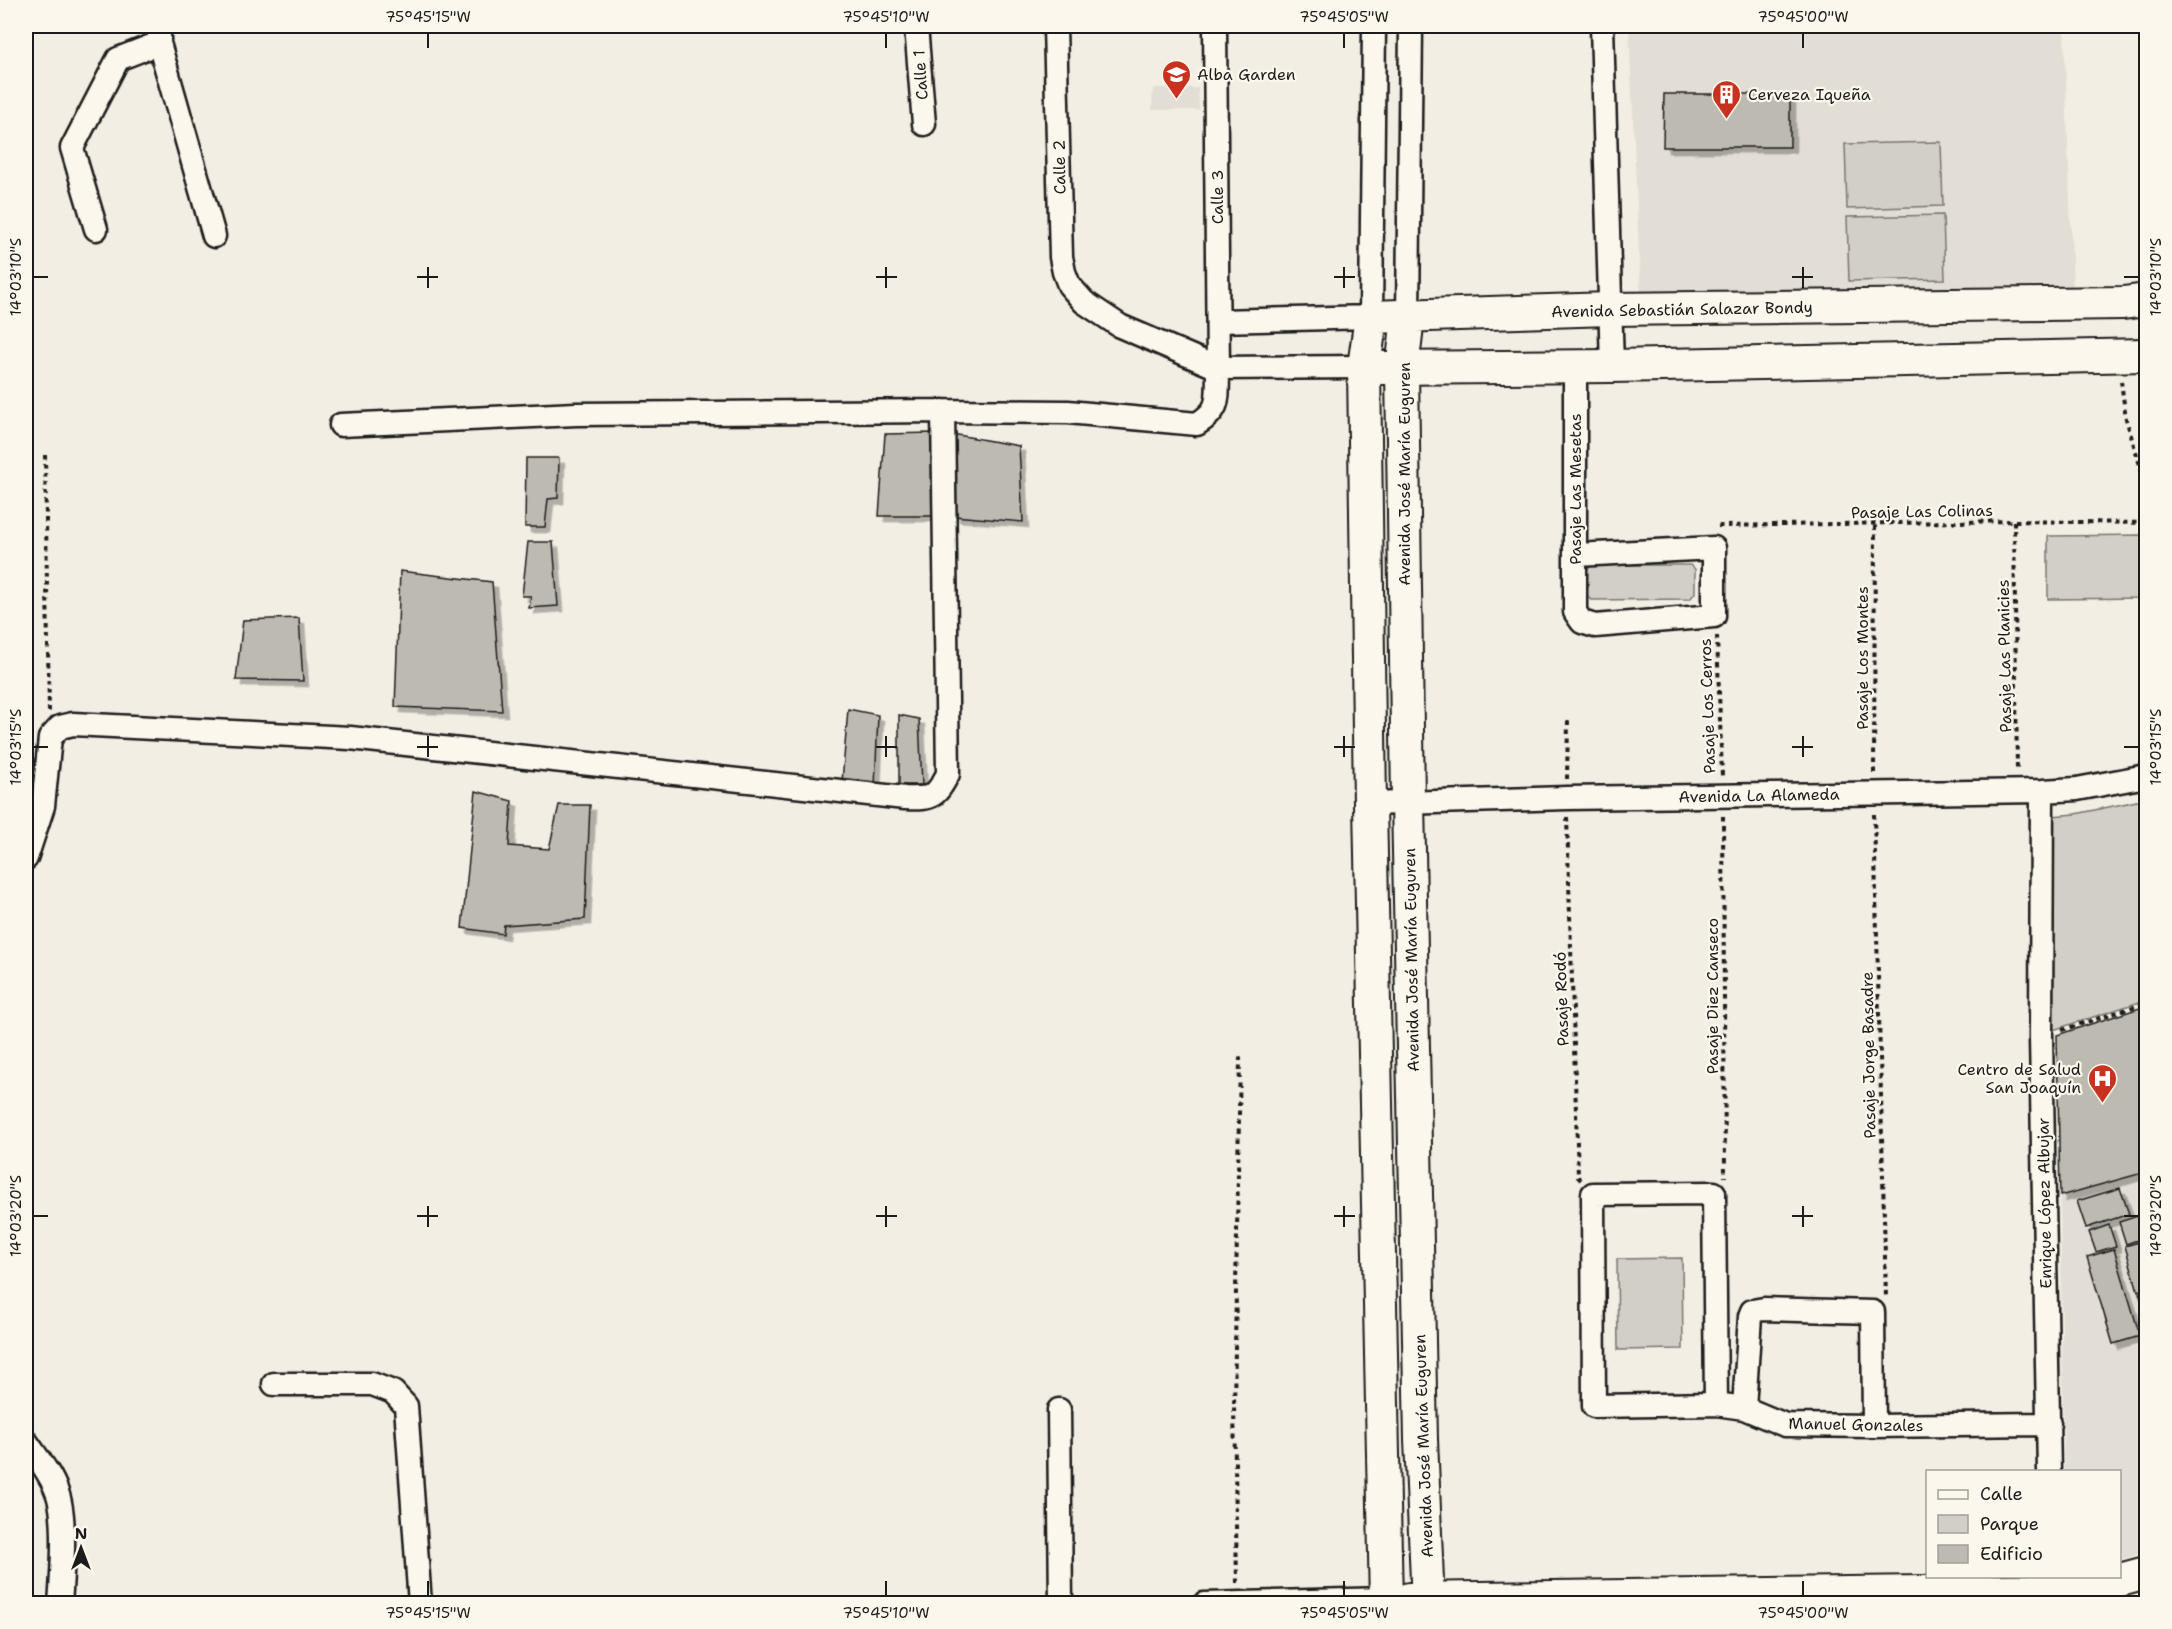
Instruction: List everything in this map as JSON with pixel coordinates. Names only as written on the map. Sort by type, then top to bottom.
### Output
[{"type":"street","points":[[144,26],[145,31],[159,34]]},
{"type":"street","name":"Calle 1","points":[[916,26],[924,124]]},
{"type":"street","name":"Calle 2","points":[[1055,26],[1061,257],[1070,285],[1084,302],[1120,326],[1218,368]]},
{"type":"street","name":"Calle 3","points":[[341,425],[576,414],[943,411],[1068,412],[1197,424],[1210,416],[1215,409],[1218,368],[1215,26]]},
{"type":"street","points":[[1374,26],[1371,317],[1364,367],[1386,1601]]},
{"type":"street","points":[[1408,316],[1411,26]]},
{"type":"street","points":[[1602,26],[1612,366]]},
{"type":"street","points":[[96,229],[72,148],[117,59],[159,34]]},
{"type":"street","points":[[159,34],[214,236]]},
{"type":"street","points":[[1372,136],[1410,135]]},
{"type":"street","name":"Avenida Sebastián Salazar Bondy","points":[[1218,321],[1610,309],[2123,303],[2146,300]]},
{"type":"street","name":"Avenida José María Euguren","points":[[1408,316],[1402,369],[1407,802],[1421,1439],[1428,1601]]},
{"type":"street","points":[[1218,368],[1575,367],[2132,355]]},
{"type":"street","name":"Pasaje Las Mesetas","points":[[1575,367],[1575,612],[1582,622],[1595,626],[1714,616]]},
{"type":"street","points":[[26,858],[43,807],[50,738],[60,727],[73,724],[350,738],[923,798],[938,793],[948,774],[943,411]]},
{"type":"street","points":[[1576,555],[1714,548],[1714,616]]},
{"type":"street","name":"Avenida La Alameda","points":[[1370,804],[1567,798],[2042,791],[2077,789],[2146,776]]},
{"type":"street","name":"Enrique López Albujar","points":[[2042,791],[2041,1037],[2049,1470]]},
{"type":"street","points":[[1593,1194],[1714,1193],[1716,1404]]},
{"type":"street","name":"Manuel Gonzales","points":[[1593,1194],[1594,1406],[1716,1404],[1744,1408],[1785,1425],[2049,1424]]},
{"type":"street","points":[[1744,1408],[1752,1311],[1764,1309],[1873,1312],[1874,1426]]},
{"type":"street","points":[[274,1384],[372,1384],[393,1392],[406,1406],[420,1604]]},
{"type":"street","points":[[1059,1410],[1061,1604]]},
{"type":"street","points":[[26,1440],[59,1495],[62,1533],[60,1604]]},
{"type":"street","points":[[1204,1604],[1238,1601],[1428,1601],[2071,1590],[2146,1573]]},
{"type":"path","points":[[2132,355],[2126,419],[2146,485]]},
{"type":"path","points":[[45,455],[48,706],[54,732]]},
{"type":"path","name":"Pasaje Las Colinas","points":[[1714,548],[1720,526],[2014,521],[2146,523]]},
{"type":"path","name":"Pasaje Las Planicies","points":[[2014,521],[2018,791]]},
{"type":"path","name":"Pasaje Los Montes","points":[[1874,793],[1875,523]]},
{"type":"path","name":"Pasaje Los Cerros","points":[[1714,616],[1723,796]]},
{"type":"path","points":[[1567,798],[1568,720]]},
{"type":"path","name":"Pasaje Jorge Basadre","points":[[1873,1312],[1886,1298],[1874,793]]},
{"type":"path","name":"Pasaje Diez Canseco","points":[[1714,1193],[1725,1177],[1723,796]]},
{"type":"path","name":"Pasaje Rodó","points":[[1567,798],[1578,1177],[1593,1194]]},
{"type":"path","points":[[2041,1037],[2146,1003]]},
{"type":"path","points":[[1238,1601],[1234,1406],[1240,1056]]},
{"type":"shaded area","points":[[1629,26],[2104,26],[2064,27],[2073,289],[1641,299]]},
{"type":"shaded area","name":"Alba Garden","points":[[1153,88],[1198,88],[1199,110],[1152,110]]},
{"type":"shaded area","points":[[2146,1172],[2146,1552],[2121,1560],[2121,1470],[2064,1470],[2060,1196]]},
{"type":"green space","points":[[1941,142],[1943,206],[1847,209],[1845,144]]},
{"type":"green space","points":[[1943,215],[1945,279],[1849,281],[1847,217]]},
{"type":"green space","points":[[2146,535],[2146,598],[2048,599],[2048,536]]},
{"type":"green space","points":[[1593,565],[1690,565],[1695,569],[1695,593],[1690,599],[1591,600],[1585,594],[1584,572]]},
{"type":"green space","points":[[2146,799],[2146,1000],[2053,1030],[2051,816],[2076,814]]},
{"type":"green space","points":[[1682,1258],[1683,1349],[1618,1350],[1617,1259]]},
{"type":"building","name":"Cerveza Iqueña","points":[[1664,94],[1790,94],[1790,147],[1663,147]]},
{"type":"building","points":[[934,433],[939,516],[879,516],[885,434]]},
{"type":"building","points":[[952,434],[1019,446],[1023,522],[954,516]]},
{"type":"building","points":[[526,458],[559,458],[558,498],[548,499],[545,527],[525,527]]},
{"type":"building","points":[[528,542],[553,542],[558,606],[529,608],[531,596],[522,596]]},
{"type":"building","points":[[400,571],[492,582],[502,711],[395,707]]},
{"type":"building","points":[[299,618],[303,681],[236,680],[243,620]]},
{"type":"building","points":[[848,709],[878,715],[875,787],[842,782]]},
{"type":"building","points":[[899,715],[919,719],[922,785],[899,785]]},
{"type":"building","points":[[476,791],[512,801],[509,846],[549,849],[559,805],[590,805],[585,919],[504,925],[503,934],[462,928]]},
{"type":"building","name":"Centro de Salud San Joaquín","points":[[2146,1006],[2146,1172],[2060,1196],[2057,1035]]},
{"type":"building","points":[[2120,1188],[2129,1214],[2086,1228],[2077,1201]]},
{"type":"building","points":[[2141,1215],[2146,1237],[2126,1244],[2119,1222]]},
{"type":"building","points":[[2109,1225],[2116,1246],[2096,1252],[2089,1232]]},
{"type":"building","points":[[2146,1240],[2146,1288],[2138,1291],[2125,1246]]},
{"type":"building","points":[[2114,1249],[2140,1336],[2113,1344],[2087,1257]]},
{"type":"building","points":[[2146,1290],[2146,1315],[2139,1293]]},
{"type":"place","name":"Alba Garden","points":[[1176,100]]},
{"type":"place","name":"Cerveza Iqueña","points":[[1727,120]]},
{"type":"place","name":"Centro de Salud San Joaquín","points":[[2102,1104]]}]
